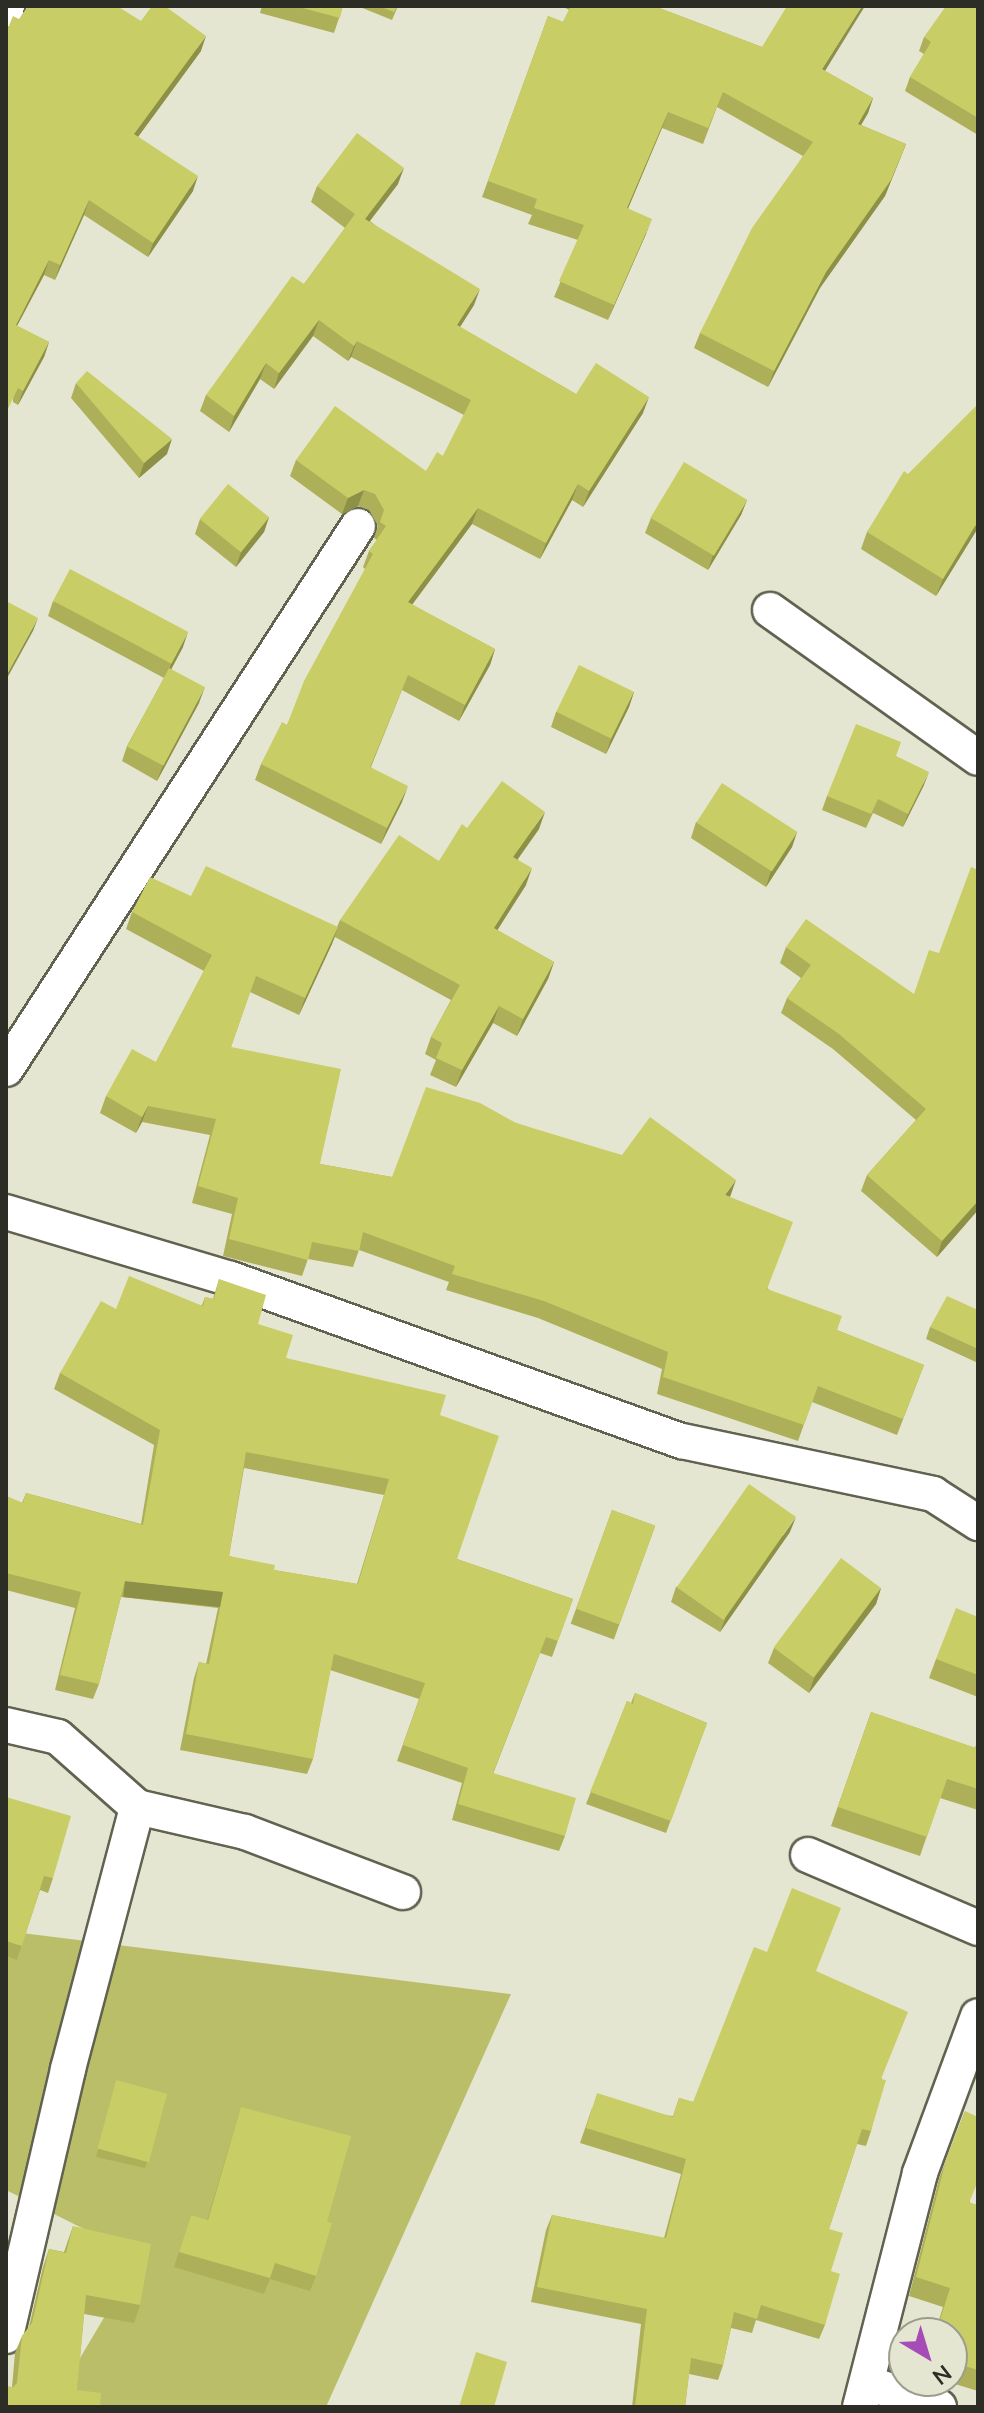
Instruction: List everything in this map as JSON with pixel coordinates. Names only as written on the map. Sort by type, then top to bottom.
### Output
[{"type":"street","points":[[6,1069],[358,526]]},
{"type":"street","points":[[770,610],[978,758]]},
{"type":"street","points":[[6,1212],[231,1279],[682,1441],[933,1494],[978,1523]]},
{"type":"street","points":[[6,1725],[58,1737],[137,1807],[245,1832],[403,1892]]},
{"type":"street","points":[[6,2336],[68,2069],[137,1807]]},
{"type":"street","points":[[808,1855],[978,1928]]},
{"type":"street","points":[[939,2407],[864,2395],[920,2173],[978,2016]]},
{"type":"green space","points":[[6,1931],[511,1994],[326,2407],[51,2407],[140,2257],[6,2190]]},
{"type":"building","points":[[28,6],[117,6],[141,21],[152,6],[165,6],[206,36],[134,134],[198,176],[153,243],[89,200],[60,265],[49,260],[16,325],[49,342],[23,391],[18,388],[6,413],[6,33],[13,16],[19,19]]},
{"type":"building","points":[[295,6],[343,6],[340,18]]},
{"type":"building","points":[[379,6],[397,6],[394,12]]},
{"type":"building","points":[[571,6],[654,6],[762,47],[787,6],[862,6],[822,69],[873,98],[858,124],[906,144],[891,180],[826,272],[774,371],[700,333],[752,228],[813,142],[723,92],[708,128],[668,112],[627,208],[652,219],[614,305],[559,281],[584,225],[534,208],[537,199],[488,181],[548,16],[563,22]]},
{"type":"building","points":[[946,6],[978,6],[978,118],[910,77],[931,42],[924,37]]},
{"type":"building","points":[[357,133],[404,168],[365,219],[480,289],[457,325],[576,394],[596,363],[649,397],[589,491],[578,484],[546,543],[478,508],[408,602],[495,649],[465,705],[408,675],[370,767],[408,786],[387,828],[261,764],[282,722],[287,725],[304,681],[373,554],[369,551],[386,526],[380,522],[384,510],[375,494],[364,490],[348,498],[296,460],[335,406],[426,471],[437,452],[443,456],[471,400],[357,341],[354,346],[319,320],[279,373],[266,363],[234,416],[206,395],[292,276],[304,284],[355,214],[317,186]]},
{"type":"building","points":[[87,371],[172,439],[144,463],[76,383]]},
{"type":"building","points":[[978,404],[978,521],[943,579],[867,532],[904,471],[908,474]]},
{"type":"building","points":[[684,462],[747,500],[714,556],[651,518]]},
{"type":"building","points":[[228,484],[269,517],[241,552],[200,519]]},
{"type":"building","points":[[70,569],[188,632],[171,664],[53,601]]},
{"type":"building","points":[[6,601],[38,618],[6,676]]},
{"type":"building","points":[[579,665],[634,692],[611,738],[556,712]]},
{"type":"building","points":[[169,668],[205,687],[163,766],[127,747]]},
{"type":"building","points":[[856,724],[901,742],[896,756],[929,772],[908,814],[878,799],[871,814],[827,796]]},
{"type":"building","points":[[502,781],[545,812],[513,857],[532,868],[494,928],[554,962],[523,1019],[499,1006],[462,1070],[436,1058],[442,1043],[431,1037],[460,985],[340,920],[399,835],[439,861],[462,824],[467,828]]},
{"type":"building","points":[[722,783],[797,832],[772,871],[696,822]]},
{"type":"building","points":[[206,866],[338,927],[305,998],[256,976],[231,1047],[341,1069],[320,1164],[392,1177],[426,1087],[480,1103],[516,1123],[622,1155],[650,1117],[736,1180],[725,1195],[793,1222],[767,1289],[842,1316],[837,1330],[924,1365],[903,1419],[818,1386],[804,1425],[663,1377],[668,1352],[544,1301],[452,1274],[455,1266],[363,1232],[359,1251],[312,1242],[308,1260],[229,1239],[238,1198],[198,1186],[216,1119],[148,1106],[142,1117],[106,1096],[132,1049],[156,1062],[212,955],[132,912],[150,877],[191,896]]},
{"type":"building","points":[[971,867],[978,870],[978,1201],[942,1241],[867,1175],[926,1109],[839,1034],[787,998],[811,965],[786,947],[806,919],[914,994],[929,950],[939,953]]},
{"type":"building","points":[[129,1276],[203,1306],[205,1297],[214,1299],[219,1279],[266,1295],[258,1324],[293,1335],[286,1358],[446,1395],[440,1415],[499,1436],[457,1559],[573,1599],[558,1641],[546,1637],[493,1773],[576,1798],[565,1836],[458,1804],[468,1768],[403,1745],[425,1683],[334,1654],[313,1759],[186,1734],[199,1662],[209,1664],[223,1592],[125,1581],[99,1684],[60,1675],[81,1592],[6,1573],[6,1496],[23,1503],[26,1493],[143,1525],[160,1430],[60,1373],[101,1301],[116,1309]],"holes":[[[246,1452],[389,1479],[358,1584],[274,1570],[275,1565],[229,1556]]]},
{"type":"building","points":[[947,1296],[978,1310],[978,1349],[930,1327]]},
{"type":"building","points":[[749,1484],[796,1517],[723,1620],[677,1587]]},
{"type":"building","points":[[612,1510],[655,1526],[619,1624],[576,1609]]},
{"type":"building","points":[[841,1558],[881,1588],[814,1678],[774,1647]]},
{"type":"building","points":[[956,1608],[978,1617],[978,1675],[936,1659]]},
{"type":"building","points":[[635,1693],[707,1723],[671,1821],[590,1792],[627,1701],[633,1704]]},
{"type":"building","points":[[871,1712],[976,1748],[978,1741],[978,1789],[947,1779],[927,1837],[838,1807]]},
{"type":"building","points":[[6,1797],[71,1816],[53,1878],[44,1876],[22,1946],[6,1941]]},
{"type":"building","points":[[792,1888],[841,1908],[816,1971],[908,2012],[881,2079],[886,2080],[871,2131],[862,2129],[829,2229],[843,2233],[831,2271],[840,2274],[825,2325],[761,2305],[757,2319],[734,2312],[723,2365],[691,2358],[685,2407],[635,2407],[647,2309],[537,2287],[552,2215],[666,2238],[686,2159],[586,2128],[597,2093],[673,2117],[679,2098],[693,2102],[754,1947],[767,1952]]},
{"type":"building","points":[[116,2080],[167,2094],[149,2162],[98,2149]]},
{"type":"building","points":[[241,2107],[351,2136],[327,2222],[332,2223],[316,2276],[275,2263],[270,2278],[179,2252],[191,2215],[208,2220]]},
{"type":"building","points":[[965,2111],[978,2117],[978,2181],[969,2203],[978,2205],[978,2370],[968,2367],[968,2317],[941,2317],[950,2288],[916,2277],[946,2160]]},
{"type":"building","points":[[73,2226],[151,2244],[140,2305],[86,2295],[77,2390],[101,2393],[100,2407],[6,2407],[6,2386],[13,2387],[17,2383],[22,2336],[32,2323],[49,2249],[66,2253]]},
{"type":"building","points":[[476,2352],[507,2362],[494,2407],[459,2407]]}]
